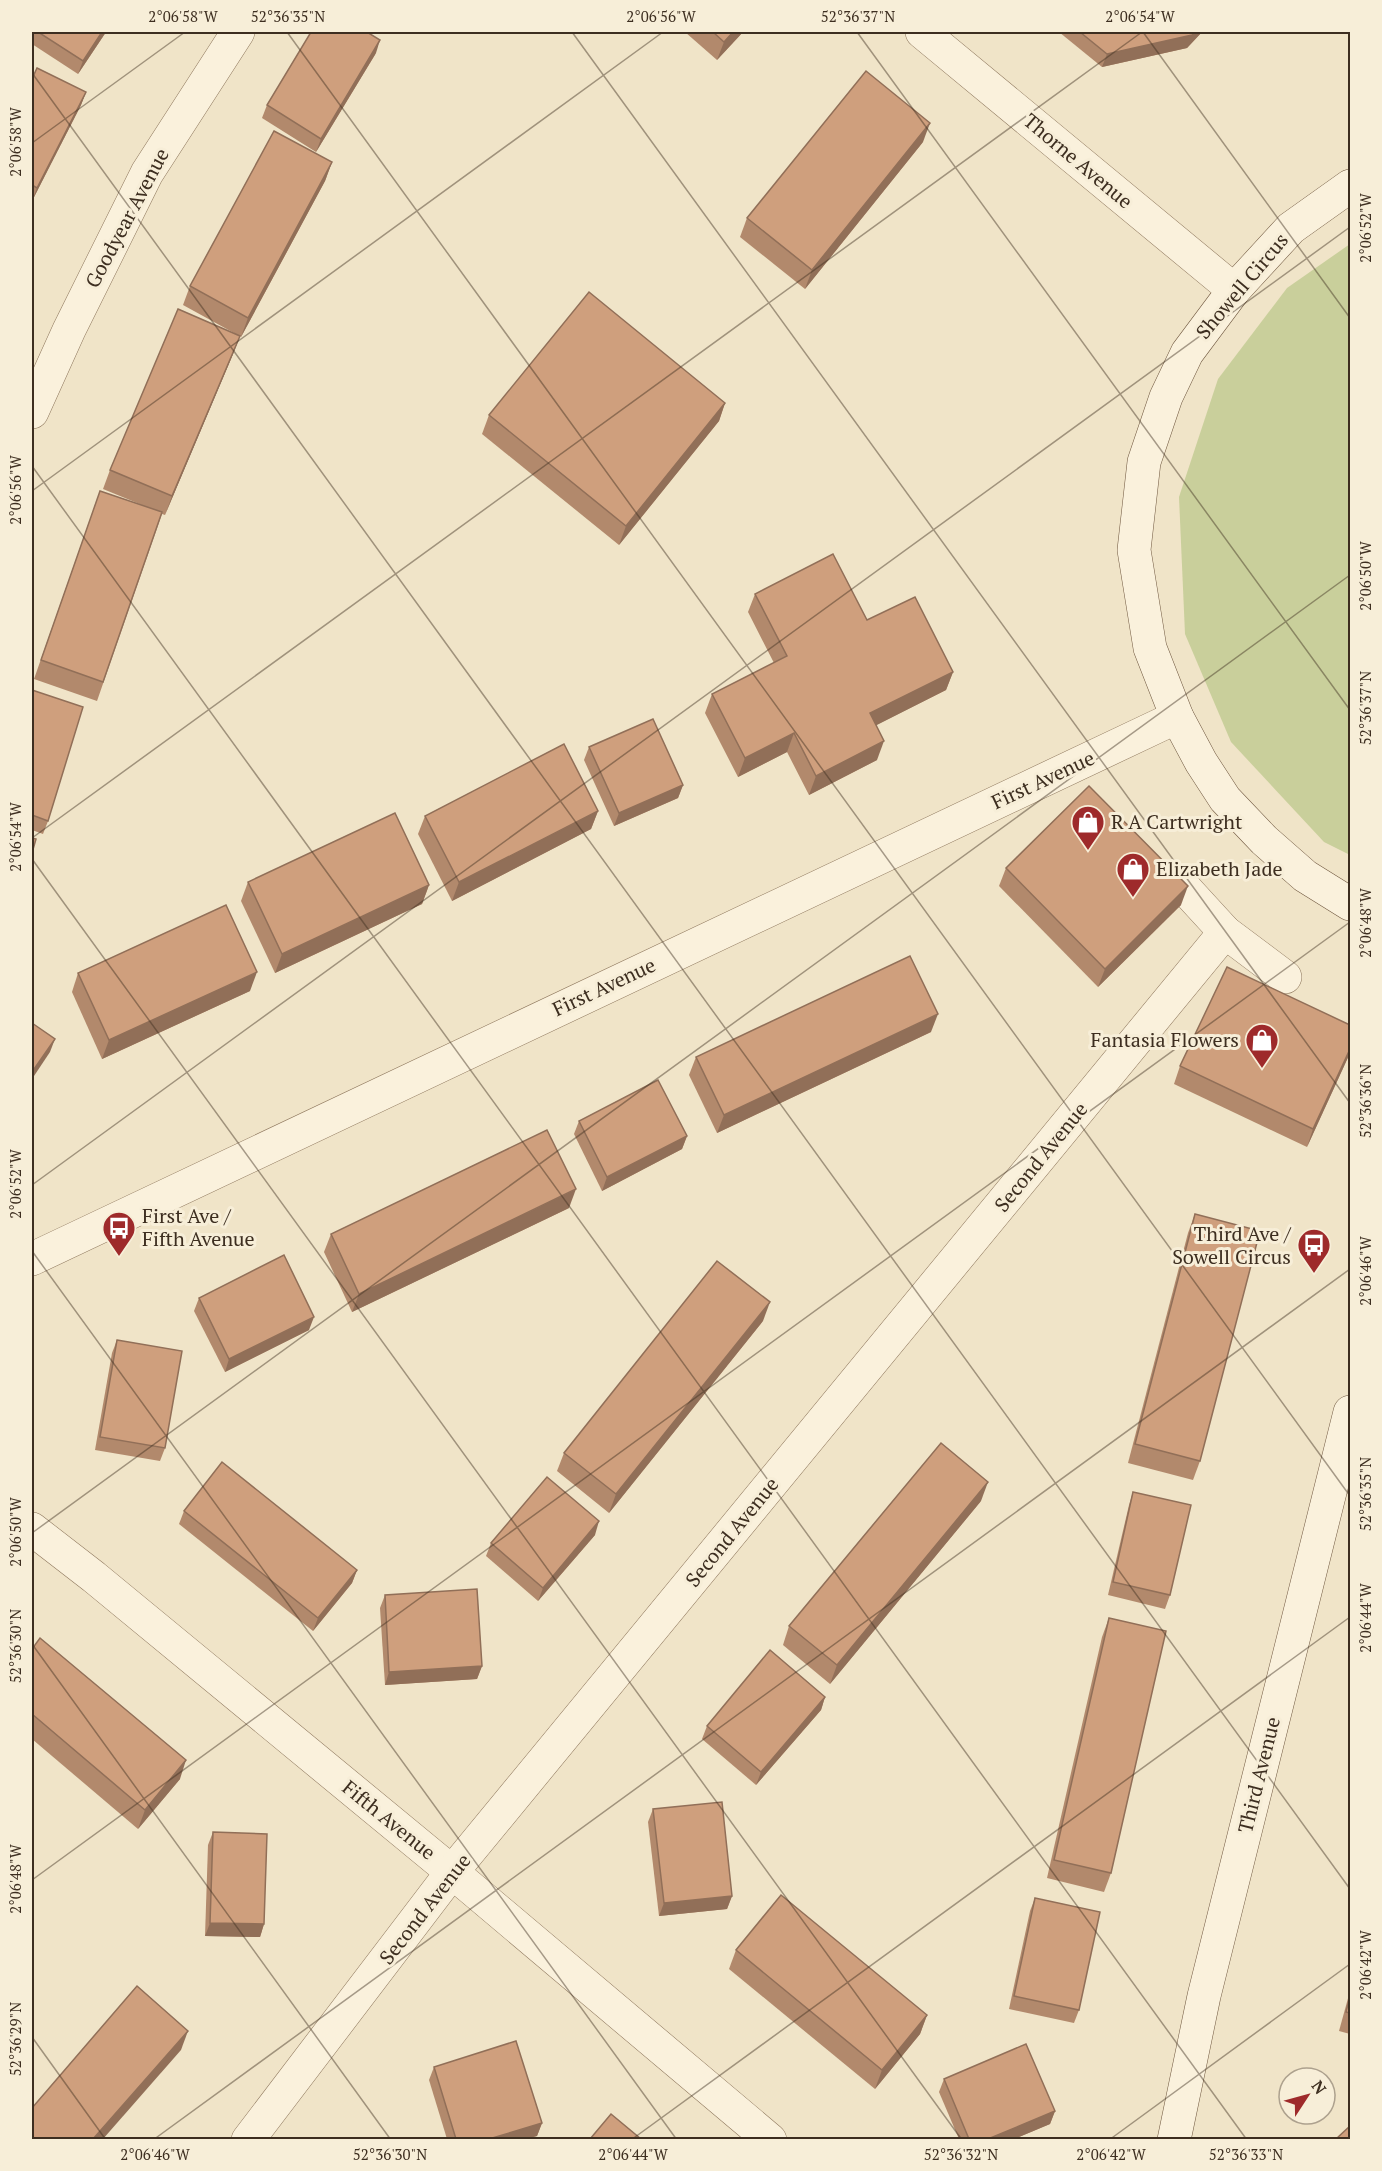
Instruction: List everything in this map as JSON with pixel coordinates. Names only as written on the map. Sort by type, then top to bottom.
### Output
[{"type":"street","name":"Goodyear Avenue","points":[[32,412],[69,330],[147,173],[238,32]]},
{"type":"street","name":"Thorne Avenue","points":[[922,32],[1234,290]]},
{"type":"street","name":"Showell Circus","points":[[1350,186],[1291,228],[1234,290],[1208,322],[1188,353],[1166,397],[1144,462],[1134,550],[1150,648],[1177,717],[1201,762],[1225,799],[1264,840],[1297,868],[1350,904]]},
{"type":"street","name":"First Avenue","points":[[32,1259],[1177,717]]},
{"type":"street","points":[[1181,884],[1226,932],[1285,977]]},
{"type":"street","name":"Second Avenue","points":[[248,2139],[452,1872],[1226,932]]},
{"type":"street","name":"Third Avenue","points":[[1174,2139],[1204,1996],[1350,1412]]},
{"type":"street","name":"Fifth Avenue","points":[[32,1529],[103,1584],[452,1872],[770,2139]]},
{"type":"green space","points":[[1350,244],[1350,855],[1324,842],[1231,742],[1185,634],[1179,497],[1218,379],[1287,288]]},
{"type":"building","points":[[38,32],[102,32],[83,61]]},
{"type":"building","points":[[311,32],[367,32],[380,40],[321,139],[267,105]]},
{"type":"building","points":[[713,32],[733,32],[724,42]]},
{"type":"building","points":[[1080,32],[1195,32],[1192,35],[1107,54]]},
{"type":"building","points":[[37,68],[86,92],[37,188],[32,185],[32,79]]},
{"type":"building","points":[[866,71],[930,123],[812,270],[747,218]]},
{"type":"building","points":[[274,131],[332,162],[248,318],[190,286]]},
{"type":"building","points":[[589,292],[725,403],[626,526],[489,415]]},
{"type":"building","points":[[178,309],[240,336],[172,496],[110,470]]},
{"type":"building","points":[[100,491],[162,512],[103,682],[41,660]]},
{"type":"building","points":[[833,554],[867,620],[915,597],[953,672],[870,713],[884,741],[816,776],[794,733],[745,758],[712,694],[787,656],[755,594]]},
{"type":"building","points":[[32,690],[83,707],[48,821],[32,815]]},
{"type":"building","points":[[653,719],[683,785],[619,813],[589,747]]},
{"type":"building","points":[[564,744],[598,811],[459,882],[425,816]]},
{"type":"building","points":[[1089,786],[1188,886],[1105,969],[1006,868]]},
{"type":"building","points":[[395,813],[429,885],[282,954],[248,882]]},
{"type":"building","points":[[32,838],[36,839],[32,853]]},
{"type":"building","points":[[226,905],[257,972],[109,1040],[78,973]]},
{"type":"building","points":[[910,956],[938,1014],[724,1115],[696,1057]]},
{"type":"building","name":"Fantasia Flowers","points":[[1227,967],[1350,1025],[1350,1049],[1313,1129],[1180,1066]]},
{"type":"building","points":[[32,1023],[55,1039],[32,1072]]},
{"type":"building","points":[[658,1080],[687,1136],[607,1177],[579,1121]]},
{"type":"building","points":[[547,1130],[576,1189],[359,1294],[331,1234]]},
{"type":"building","points":[[1195,1214],[1260,1231],[1200,1461],[1135,1444]]},
{"type":"building","points":[[284,1255],[314,1317],[229,1359],[199,1298]]},
{"type":"building","points":[[717,1261],[770,1302],[616,1494],[564,1453]]},
{"type":"building","points":[[117,1340],[182,1351],[165,1448],[100,1437]]},
{"type":"building","points":[[941,1443],[988,1482],[837,1665],[789,1626]]},
{"type":"building","points":[[222,1462],[357,1570],[318,1618],[184,1511]]},
{"type":"building","points":[[547,1477],[599,1521],[543,1588],[491,1543]]},
{"type":"building","points":[[1133,1492],[1191,1505],[1170,1595],[1113,1582]]},
{"type":"building","points":[[477,1589],[482,1666],[389,1672],[385,1595]]},
{"type":"building","points":[[1109,1618],[1166,1631],[1111,1873],[1054,1860]]},
{"type":"building","points":[[40,1638],[186,1760],[145,1810],[32,1714],[32,1649]]},
{"type":"building","points":[[770,1650],[825,1697],[761,1772],[707,1726]]},
{"type":"building","points":[[722,1802],[732,1896],[664,1903],[653,1809]]},
{"type":"building","points":[[213,1832],[267,1834],[264,1924],[210,1923]]},
{"type":"building","points":[[781,1895],[927,2015],[882,2070],[736,1950]]},
{"type":"building","points":[[1035,1898],[1100,1912],[1079,2010],[1014,1996]]},
{"type":"building","points":[[137,1986],[188,2031],[93,2139],[32,2139],[32,2108]]},
{"type":"building","points":[[1350,1996],[1350,2013],[1346,2012]]},
{"type":"building","points":[[516,2041],[542,2123],[489,2139],[456,2139],[434,2067]]},
{"type":"building","points":[[1026,2044],[1055,2111],[988,2139],[969,2139],[944,2079]]},
{"type":"building","points":[[611,2114],[641,2139],[590,2139]]},
{"type":"building","points":[[1350,2126],[1350,2139],[1336,2139]]},
{"type":"place","name":"R A Cartwright","points":[[1088,851]]},
{"type":"place","name":"Elizabeth Jade","points":[[1133,898]]},
{"type":"place","name":"Fantasia Flowers","points":[[1262,1069]]},
{"type":"place","name":"First Ave / Fifth Avenue","points":[[119,1257]]},
{"type":"place","name":"Third Ave / Sowell Circus","points":[[1314,1274]]}]
